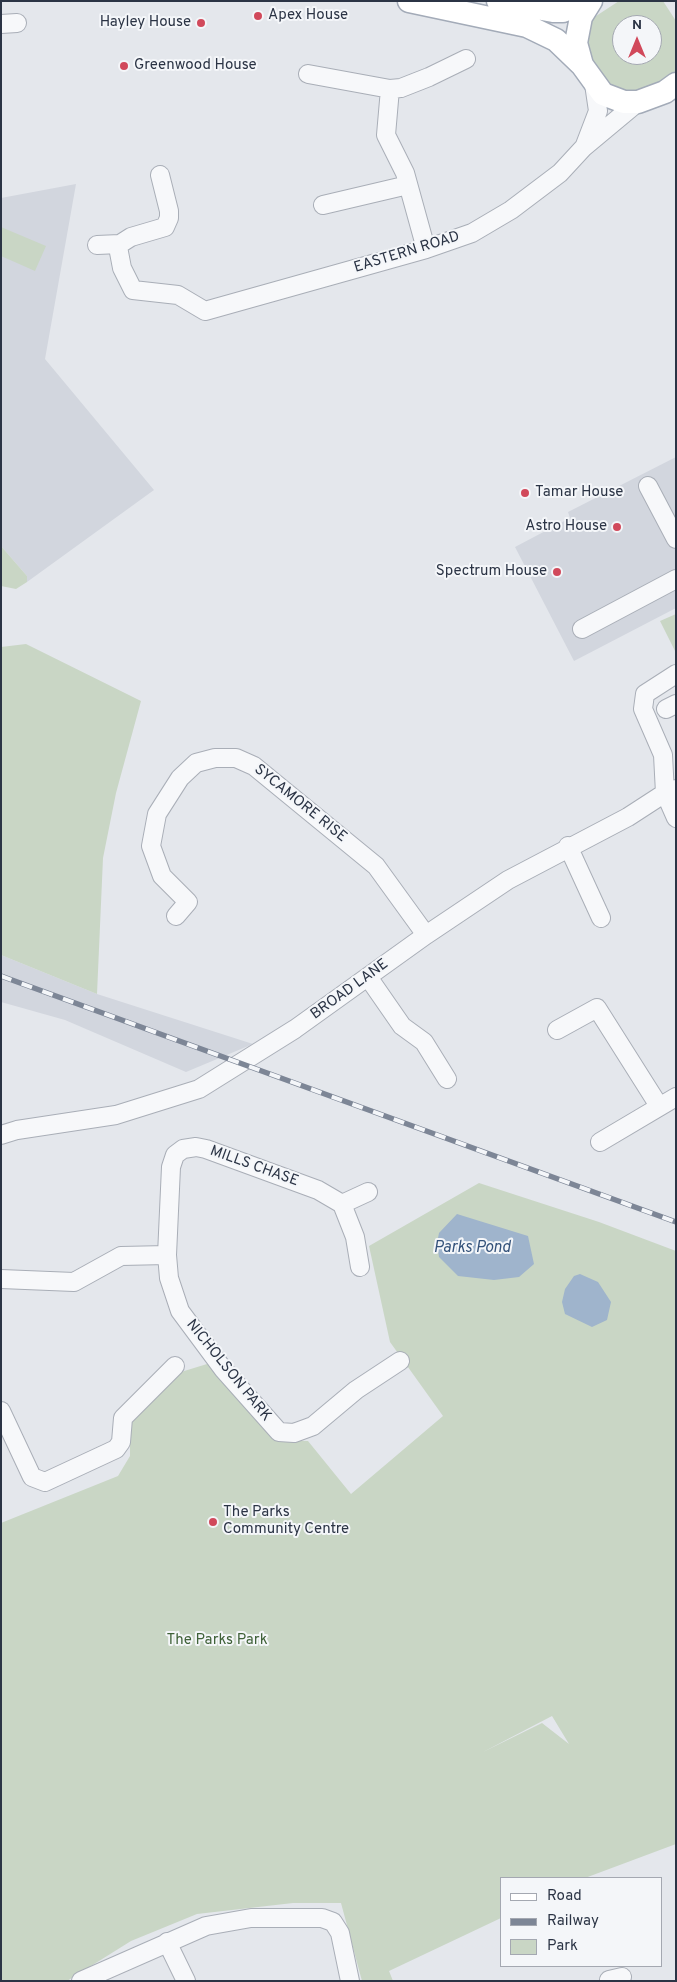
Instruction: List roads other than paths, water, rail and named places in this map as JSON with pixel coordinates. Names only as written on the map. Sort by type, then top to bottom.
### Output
[{"type":"main road","points":[[409,1],[527,26],[556,40],[582,65],[603,94],[624,102],[638,102],[665,92],[676,84]]},
{"type":"main road","points":[[498,1],[553,12],[563,11],[585,1]]},
{"type":"main road","points":[[582,65],[576,43],[578,26],[591,1]]},
{"type":"street","points":[[308,74],[390,89],[401,88],[466,59]]},
{"type":"street","name":"EASTERN ROAD","points":[[584,147],[598,111],[594,84]]},
{"type":"street","points":[[390,89],[386,135],[402,166],[426,249]]},
{"type":"street","name":"EASTERN ROAD","points":[[120,244],[118,247],[122,268],[132,290],[178,295],[206,311],[426,249],[472,233],[511,210],[560,174],[584,147],[638,102]]},
{"type":"street","points":[[97,245],[120,244],[131,237],[152,232],[167,225],[169,211],[160,175]]},
{"type":"street","points":[[323,205],[408,185]]},
{"type":"street","points":[[648,486],[676,539]]},
{"type":"street","points":[[582,629],[676,579]]},
{"type":"street","points":[[676,674],[646,694],[643,709],[663,755],[676,818]]},
{"type":"street","name":"SYCAMORE RISE","points":[[176,916],[188,902],[162,876],[151,846],[157,814],[180,778],[196,763],[215,758],[236,758],[254,766],[376,866],[426,935]]},
{"type":"street","name":"BROAD LANE","points":[[1,1135],[17,1130],[116,1115],[199,1089],[260,1052],[368,978],[426,935],[508,880],[568,846],[628,817],[671,791]]},
{"type":"street","points":[[568,846],[601,918]]},
{"type":"street","points":[[368,978],[402,1026],[424,1042],[447,1079]]},
{"type":"street","points":[[558,1030],[597,1008],[659,1106]]},
{"type":"street","points":[[600,1142],[676,1097]]},
{"type":"street","name":"MILLS CHASE","points":[[167,1256],[171,1167],[175,1155],[183,1149],[196,1147],[206,1149],[318,1190],[342,1204]]},
{"type":"street","points":[[360,1267],[355,1237],[342,1204],[368,1192]]},
{"type":"street","points":[[1,1280],[74,1282],[121,1256],[167,1256]]},
{"type":"street","name":"NICHOLSON PARK","points":[[167,1256],[169,1278],[180,1311],[223,1369],[279,1432],[294,1433],[313,1426],[356,1390],[400,1361]]},
{"type":"street","points":[[1,1411],[32,1477],[45,1482],[116,1450],[121,1442],[123,1418],[175,1366]]},
{"type":"street","points":[[81,1981],[206,1926],[251,1918],[322,1918],[333,1922],[340,1933],[350,1981]]},
{"type":"street","points":[[167,1942],[186,1981]]},
{"type":"water","name":"Parks Pond","points":[[457,1214],[528,1236],[534,1264],[519,1277],[494,1280],[458,1276],[439,1257],[437,1243],[439,1233]]},
{"type":"water","points":[[580,1274],[598,1282],[611,1302],[607,1320],[592,1327],[565,1314],[562,1302],[565,1289],[574,1276]]},
{"type":"railway","points":[[1,976],[676,1222]]},
{"type":"place","name":"Apex House","points":[[258,16]]},
{"type":"place","name":"Hayley House","points":[[201,23]]},
{"type":"place","name":"Greenwood House","points":[[124,66]]},
{"type":"place","name":"Tamar House","points":[[525,493]]},
{"type":"place","name":"Astro House","points":[[617,527]]},
{"type":"place","name":"Spectrum House","points":[[557,572]]},
{"type":"place","name":"The Parks Community Centre","points":[[213,1522]]},
{"type":"park label","name":"The Parks Park","points":[[217,1641]]}]
